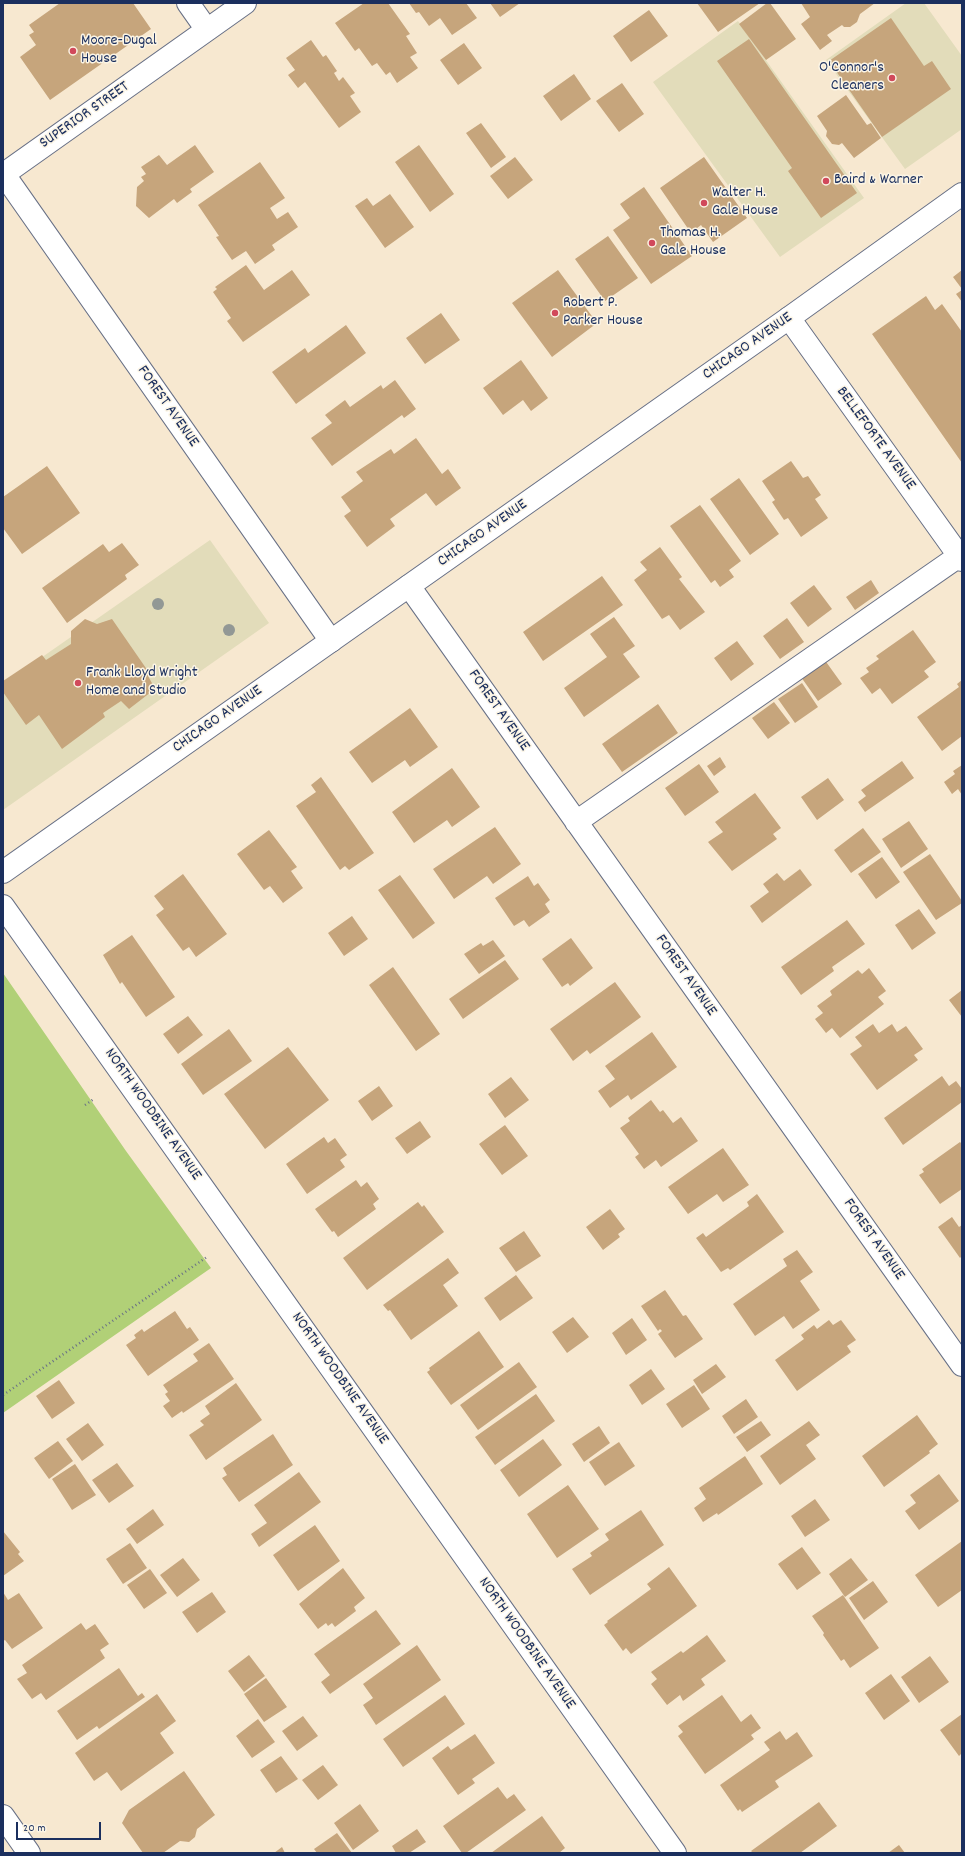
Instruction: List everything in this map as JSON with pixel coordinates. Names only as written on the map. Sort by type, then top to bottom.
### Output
[{"type":"street","points":[[188,3],[207,30]]},
{"type":"street","name":"SUPERIOR STREET","points":[[3,174],[245,3]]},
{"type":"street","name":"FOREST AVENUE","points":[[3,174],[331,641]]},
{"type":"street","name":"CHICAGO AVENUE","points":[[3,872],[789,318],[962,194]]},
{"type":"street","name":"BELLEFORTE AVENUE","points":[[789,318],[960,558]]},
{"type":"street","points":[[576,822],[960,558]]},
{"type":"street","name":"FOREST AVENUE","points":[[409,586],[962,1365]]},
{"type":"street","name":"NORTH WOODBINE AVENUE","points":[[3,906],[675,1853]]},
{"type":"street","points":[[3,1816],[29,1853]]},
{"type":"path","points":[[85,1104],[94,1099]]},
{"type":"path","points":[[3,1395],[207,1257]]},
{"type":"shaded area","points":[[906,3],[924,3],[962,56],[962,129],[905,169],[826,60]]},
{"type":"shaded area","points":[[738,21],[864,198],[780,257],[653,82]]},
{"type":"shaded area","points":[[210,540],[269,623],[3,810],[3,681],[5,683]]},
{"type":"green space","points":[[3,973],[126,1151],[211,1268],[3,1413]]},
{"type":"building","name":"Moore-Dugal House","points":[[60,3],[133,3],[151,29],[50,100],[20,57],[36,45],[29,35],[34,32],[29,25]]},
{"type":"building","points":[[364,3],[388,3],[410,34],[406,36],[417,53],[410,57],[418,68],[397,83],[390,72],[386,75],[377,63],[372,66],[359,48],[355,51],[335,23]]},
{"type":"building","points":[[409,3],[466,3],[477,18],[452,35],[440,18],[429,26],[419,12],[416,13]]},
{"type":"building","points":[[490,3],[520,3],[500,17]]},
{"type":"building","points":[[697,3],[760,3],[718,32]]},
{"type":"building","points":[[767,3],[770,3],[796,39],[766,60],[739,24]]},
{"type":"building","points":[[801,3],[875,3],[860,14],[857,22],[850,27],[844,27],[842,25],[827,35],[832,41],[820,50],[801,24],[810,17]]},
{"type":"building","points":[[649,10],[668,36],[631,62],[613,36]]},
{"type":"building","name":"O'Connor's Cleaners","points":[[891,18],[924,66],[932,61],[951,89],[882,137],[829,61]]},
{"type":"building","points":[[749,39],[857,193],[821,218],[788,171],[792,168],[717,61]]},
{"type":"building","points":[[311,40],[323,57],[326,55],[337,71],[334,73],[339,81],[343,77],[355,93],[350,96],[361,112],[339,128],[305,82],[298,88],[288,75],[295,70],[286,58]]},
{"type":"building","points":[[464,43],[482,68],[458,85],[440,60]]},
{"type":"building","points":[[574,74],[591,99],[561,121],[543,96]]},
{"type":"building","points":[[622,83],[644,114],[619,132],[596,101]]},
{"type":"building","points":[[846,95],[867,125],[871,123],[881,138],[854,158],[842,143],[839,145],[832,144],[826,136],[827,131],[817,116]]},
{"type":"building","points":[[481,123],[506,157],[491,168],[466,133]]},
{"type":"building","points":[[195,145],[214,172],[190,189],[192,192],[177,203],[174,199],[149,218],[136,206],[137,187],[144,181],[141,177],[146,174],[141,167],[159,155],[167,165]]},
{"type":"building","points":[[419,145],[454,194],[430,212],[395,162]]},
{"type":"building","points":[[515,157],[533,180],[508,199],[490,176]]},
{"type":"building","name":"Walter H. Gale House","points":[[704,157],[747,218],[713,242],[701,225],[691,233],[660,188]]},
{"type":"building","points":[[260,162],[285,198],[270,208],[277,219],[288,212],[298,227],[272,245],[275,250],[255,264],[246,251],[232,260],[216,237],[219,236],[198,205]]},
{"type":"building","name":"Thomas H. Gale House","points":[[644,187],[692,256],[651,284],[613,230],[630,218],[620,204]]},
{"type":"building","points":[[390,194],[414,227],[385,248],[355,206],[367,198],[373,206]]},
{"type":"building","points":[[608,236],[638,278],[605,301],[575,259]]},
{"type":"building","points":[[246,265],[264,290],[292,270],[310,295],[243,342],[227,321],[231,318],[213,292],[217,289],[215,287]]},
{"type":"building","name":"Robert P. Parker House","points":[[558,270],[597,323],[552,357],[512,303]]},
{"type":"building","points":[[962,270],[962,289],[953,277]]},
{"type":"building","points":[[962,290],[962,302],[956,294]]},
{"type":"building","points":[[926,296],[935,310],[942,304],[962,332],[962,463],[872,334]]},
{"type":"building","points":[[441,313],[460,340],[425,364],[406,338]]},
{"type":"building","points":[[346,325],[366,353],[296,404],[272,372],[305,348],[308,353]]},
{"type":"building","points":[[521,360],[548,398],[531,411],[523,400],[503,415],[483,388]]},
{"type":"building","points":[[395,380],[416,409],[404,418],[402,415],[332,466],[311,438],[332,423],[325,415],[345,400],[350,407],[381,385],[383,389]]},
{"type":"building","points":[[416,438],[442,474],[448,469],[461,488],[436,506],[426,493],[390,519],[395,526],[367,547],[344,516],[351,511],[341,497],[363,481],[356,472],[391,449],[394,454]]},
{"type":"building","points":[[791,461],[803,478],[808,476],[821,495],[815,499],[828,518],[801,537],[788,518],[784,520],[772,502],[775,500],[762,481]]},
{"type":"building","points":[[47,466],[80,513],[22,554],[3,528],[3,497]]},
{"type":"building","points":[[739,478],[779,534],[750,555],[710,499]]},
{"type":"building","points":[[700,505],[741,561],[729,570],[734,577],[720,587],[715,580],[711,583],[670,526]]},
{"type":"building","points":[[122,543],[139,565],[125,575],[127,579],[67,623],[42,588],[103,544],[109,552]]},
{"type":"building","points":[[660,547],[682,577],[679,579],[705,612],[680,630],[669,615],[662,619],[634,580],[647,570],[640,562]]},
{"type":"building","points":[[602,576],[623,605],[543,661],[523,632]]},
{"type":"building","points":[[871,580],[879,593],[855,610],[846,597]]},
{"type":"building","points":[[814,585],[832,609],[808,627],[790,603]]},
{"type":"building","points":[[614,617],[635,646],[623,654],[640,677],[584,717],[564,688],[607,657],[590,634]]},
{"type":"building","points":[[787,618],[804,642],[780,659],[763,636]]},
{"type":"building","name":"Frank Lloyd Wright Home and Studio","points":[[85,619],[97,624],[112,619],[150,674],[148,676],[153,685],[151,692],[129,709],[121,701],[103,713],[105,717],[62,749],[39,715],[26,725],[3,692],[3,681],[42,655],[46,660],[71,644],[71,631]]},
{"type":"building","points":[[913,630],[936,662],[924,671],[929,677],[892,704],[880,688],[872,694],[860,678],[869,672],[866,668],[879,659],[876,656]]},
{"type":"building","points":[[737,641],[754,664],[731,681],[714,658]]},
{"type":"building","points":[[824,659],[842,684],[818,701],[801,677]]},
{"type":"building","points":[[962,680],[962,736],[942,751],[917,717],[959,687],[957,684]]},
{"type":"building","points":[[802,683],[818,707],[795,723],[778,699]]},
{"type":"building","points":[[774,702],[790,723],[768,739],[752,718]]},
{"type":"building","points":[[658,704],[678,733],[622,772],[602,744]]},
{"type":"building","points":[[410,708],[438,747],[410,767],[405,760],[372,783],[349,752]]},
{"type":"building","points":[[720,757],[726,767],[714,776],[707,766]]},
{"type":"building","points":[[902,761],[914,778],[865,812],[858,802],[866,796],[861,790]]},
{"type":"building","points":[[699,764],[719,792],[685,816],[665,788]]},
{"type":"building","points":[[962,765],[962,795],[958,789],[952,794],[944,782],[955,774],[953,771]]},
{"type":"building","points":[[452,768],[480,807],[452,827],[447,820],[414,843],[392,812]]},
{"type":"building","points":[[321,777],[374,853],[349,870],[345,866],[340,870],[296,806],[316,792],[311,785]]},
{"type":"building","points":[[828,778],[844,800],[817,820],[801,797]]},
{"type":"building","points":[[755,793],[781,828],[773,834],[777,839],[732,871],[708,842],[723,832],[715,822]]},
{"type":"building","points":[[909,821],[928,849],[901,868],[882,839]]},
{"type":"building","points":[[495,827],[521,864],[493,884],[487,876],[454,899],[433,869]]},
{"type":"building","points":[[863,828],[881,852],[851,873],[834,850]]},
{"type":"building","points":[[269,830],[297,867],[291,871],[303,888],[283,903],[270,886],[264,890],[237,854]]},
{"type":"building","points":[[930,854],[962,901],[962,903],[936,920],[903,872]]},
{"type":"building","points":[[882,857],[900,882],[876,899],[858,874]]},
{"type":"building","points":[[800,869],[812,885],[762,923],[750,906],[769,892],[763,884],[777,873],[784,881]]},
{"type":"building","points":[[183,874],[227,934],[196,957],[189,947],[183,951],[156,915],[164,909],[154,896]]},
{"type":"building","points":[[400,875],[435,923],[413,939],[378,890]]},
{"type":"building","points":[[528,876],[534,886],[538,883],[550,900],[545,904],[550,912],[529,927],[524,920],[514,926],[495,898]]},
{"type":"building","points":[[919,909],[936,933],[912,950],[895,925]]},
{"type":"building","points":[[352,916],[368,939],[344,956],[328,933]]},
{"type":"building","points":[[847,920],[865,944],[832,967],[834,971],[801,995],[781,967]]},
{"type":"building","points":[[132,935],[175,997],[146,1017],[122,982],[120,984],[103,955]]},
{"type":"building","points":[[571,938],[593,968],[570,986],[568,983],[562,987],[542,959]]},
{"type":"building","points":[[493,940],[505,956],[479,974],[464,954],[481,943],[483,946]]},
{"type":"building","points":[[505,960],[519,979],[463,1019],[449,999]]},
{"type":"building","points":[[393,967],[440,1034],[416,1051],[369,985]]},
{"type":"building","points":[[869,968],[886,991],[878,997],[884,1004],[840,1038],[832,1028],[826,1033],[815,1019],[823,1013],[817,1006],[832,995],[830,991],[858,970],[862,974]]},
{"type":"building","points":[[615,982],[641,1017],[590,1054],[587,1050],[573,1061],[550,1029]]},
{"type":"building","points":[[962,990],[962,1017],[949,1000]]},
{"type":"building","points":[[188,1016],[203,1035],[178,1054],[163,1034]]},
{"type":"building","points":[[873,1024],[879,1033],[892,1024],[897,1032],[906,1026],[923,1049],[914,1055],[918,1060],[877,1090],[850,1054],[862,1046],[855,1037]]},
{"type":"building","points":[[229,1029],[252,1061],[203,1095],[181,1064]]},
{"type":"building","points":[[652,1032],[677,1067],[631,1100],[628,1095],[610,1108],[598,1091],[615,1079],[605,1066]]},
{"type":"building","points":[[288,1047],[329,1100],[265,1149],[224,1094]]},
{"type":"building","points":[[942,1076],[949,1086],[956,1081],[962,1089],[962,1102],[903,1145],[884,1118]]},
{"type":"building","points":[[511,1077],[529,1100],[505,1118],[488,1094]]},
{"type":"building","points":[[379,1086],[393,1106],[372,1121],[358,1101]]},
{"type":"building","points":[[651,1100],[660,1112],[663,1110],[673,1123],[681,1117],[698,1141],[661,1167],[656,1160],[644,1169],[635,1157],[639,1154],[620,1128],[630,1121],[628,1118]]},
{"type":"building","points":[[420,1121],[431,1137],[407,1154],[395,1138]]},
{"type":"building","points":[[505,1125],[528,1156],[502,1175],[479,1144]]},
{"type":"building","points":[[324,1137],[328,1143],[335,1138],[347,1155],[340,1160],[345,1167],[307,1194],[286,1164]]},
{"type":"building","points":[[960,1142],[962,1144],[962,1189],[940,1204],[919,1175],[924,1172],[922,1169]]},
{"type":"building","points":[[723,1148],[749,1185],[723,1202],[717,1194],[688,1214],[668,1187]]},
{"type":"building","points":[[356,1180],[361,1187],[367,1182],[379,1199],[373,1204],[376,1209],[338,1237],[334,1231],[332,1232],[315,1209]]},
{"type":"building","points":[[757,1194],[784,1232],[730,1270],[728,1268],[721,1272],[696,1238],[703,1233],[706,1237],[749,1206],[747,1202]]},
{"type":"building","points":[[418,1202],[422,1207],[424,1205],[444,1232],[367,1290],[343,1258]]},
{"type":"building","points":[[610,1209],[625,1229],[618,1234],[620,1237],[603,1250],[586,1227]]},
{"type":"building","points":[[952,1217],[959,1227],[962,1225],[962,1256],[960,1258],[938,1227]]},
{"type":"building","points":[[524,1231],[541,1256],[516,1272],[499,1248]]},
{"type":"building","points":[[797,1250],[813,1272],[800,1281],[820,1310],[793,1329],[784,1316],[755,1336],[733,1304],[787,1266],[783,1259]]},
{"type":"building","points":[[448,1258],[459,1273],[443,1285],[458,1306],[411,1340],[390,1310],[388,1311],[383,1305]]},
{"type":"building","points":[[516,1275],[533,1298],[500,1321],[484,1298]]},
{"type":"building","points":[[665,1290],[683,1316],[686,1315],[703,1339],[675,1358],[658,1334],[662,1331],[660,1329],[658,1331],[641,1306]]},
{"type":"building","points":[[175,1311],[187,1329],[190,1327],[199,1340],[148,1376],[126,1345],[136,1338],[134,1335],[142,1329],[144,1332]]},
{"type":"building","points":[[573,1317],[589,1337],[567,1353],[552,1332]]},
{"type":"building","points":[[632,1318],[647,1340],[626,1355],[612,1333]]},
{"type":"building","points":[[829,1320],[833,1325],[841,1320],[856,1340],[847,1346],[851,1352],[797,1391],[775,1360],[804,1339],[801,1335],[814,1325],[817,1329]]},
{"type":"building","points":[[479,1331],[504,1367],[451,1405],[427,1372],[430,1370],[429,1368]]},
{"type":"building","points":[[209,1343],[234,1379],[183,1413],[182,1411],[172,1418],[163,1406],[170,1401],[165,1394],[168,1392],[163,1385],[198,1361],[193,1354]]},
{"type":"building","points":[[519,1362],[537,1387],[478,1430],[460,1405]]},
{"type":"building","points":[[716,1364],[726,1377],[702,1394],[693,1380]]},
{"type":"building","points":[[651,1369],[665,1389],[642,1405],[629,1385]]},
{"type":"building","points":[[59,1380],[75,1403],[52,1419],[36,1396]]},
{"type":"building","points":[[236,1383],[262,1420],[206,1460],[189,1435],[204,1425],[200,1421],[210,1414],[205,1406]]},
{"type":"building","points":[[694,1385],[710,1409],[682,1428],[666,1404]]},
{"type":"building","points":[[536,1394],[555,1421],[495,1465],[475,1437]]},
{"type":"building","points":[[746,1399],[758,1417],[734,1434],[722,1416]]},
{"type":"building","points":[[917,1415],[938,1444],[929,1451],[930,1453],[884,1487],[862,1456]]},
{"type":"building","points":[[761,1421],[771,1435],[747,1452],[736,1437]]},
{"type":"building","points":[[809,1421],[820,1435],[806,1445],[816,1459],[780,1485],[760,1456]]},
{"type":"building","points":[[88,1423],[104,1445],[82,1461],[66,1439]]},
{"type":"building","points":[[599,1426],[610,1443],[584,1462],[572,1444]]},
{"type":"building","points":[[273,1434],[293,1465],[239,1502],[222,1478],[227,1475],[223,1468]]},
{"type":"building","points":[[543,1439],[562,1465],[519,1497],[500,1470]]},
{"type":"building","points":[[58,1441],[73,1461],[49,1479],[34,1458]]},
{"type":"building","points":[[619,1442],[635,1466],[605,1486],[589,1462]]},
{"type":"building","points":[[745,1456],[763,1484],[718,1515],[717,1513],[703,1522],[694,1508],[706,1499],[699,1488]]},
{"type":"building","points":[[117,1463],[134,1486],[109,1503],[92,1480]]},
{"type":"building","points":[[75,1464],[96,1495],[72,1510],[52,1479]]},
{"type":"building","points":[[299,1472],[321,1502],[259,1547],[251,1534],[267,1523],[254,1505]]},
{"type":"building","points":[[939,1474],[959,1501],[919,1530],[905,1511],[916,1503],[910,1495]]},
{"type":"building","points":[[568,1485],[599,1529],[557,1558],[527,1514]]},
{"type":"building","points":[[815,1499],[830,1520],[805,1537],[791,1516]]},
{"type":"building","points":[[153,1509],[164,1525],[137,1544],[126,1529]]},
{"type":"building","points":[[641,1510],[664,1545],[590,1595],[572,1569],[592,1556],[590,1553],[609,1540],[605,1534]]},
{"type":"building","points":[[315,1525],[340,1561],[298,1591],[273,1555]]},
{"type":"building","points":[[3,1531],[20,1552],[18,1554],[24,1561],[3,1576]]},
{"type":"building","points":[[962,1541],[962,1590],[938,1607],[915,1575]]},
{"type":"building","points":[[130,1543],[147,1568],[123,1584],[106,1559]]},
{"type":"building","points":[[802,1547],[821,1573],[797,1590],[778,1564]]},
{"type":"building","points":[[183,1558],[200,1580],[177,1597],[160,1575]]},
{"type":"building","points":[[851,1558],[868,1580],[845,1597],[829,1574]]},
{"type":"building","points":[[669,1567],[697,1606],[631,1654],[626,1648],[623,1651],[604,1625],[608,1622],[607,1621],[651,1589],[647,1584]]},
{"type":"building","points":[[343,1568],[365,1598],[354,1607],[356,1611],[335,1627],[332,1623],[328,1626],[326,1623],[318,1629],[299,1604]]},
{"type":"building","points":[[150,1569],[167,1593],[144,1609],[127,1585]]},
{"type":"building","points":[[873,1581],[888,1602],[864,1620],[849,1598]]},
{"type":"building","points":[[3,1592],[8,1600],[19,1593],[43,1628],[12,1649],[5,1640],[3,1641]]},
{"type":"building","points":[[212,1592],[226,1612],[197,1633],[182,1612]]},
{"type":"building","points":[[843,1595],[879,1648],[850,1668],[844,1659],[841,1661],[812,1616]]},
{"type":"building","points":[[376,1610],[401,1644],[330,1694],[321,1682],[330,1675],[314,1654]]},
{"type":"building","points":[[81,1623],[86,1630],[95,1624],[109,1644],[100,1650],[105,1658],[46,1700],[41,1693],[32,1699],[17,1679],[27,1673],[22,1665]]},
{"type":"building","points":[[707,1635],[726,1661],[701,1679],[705,1685],[683,1701],[680,1695],[667,1705],[651,1684],[657,1679],[651,1672],[681,1651],[683,1653]]},
{"type":"building","points":[[417,1645],[441,1680],[376,1725],[363,1705],[373,1698],[363,1684]]},
{"type":"building","points":[[249,1655],[265,1676],[244,1692],[228,1671]]},
{"type":"building","points":[[930,1656],[949,1682],[919,1703],[901,1677]]},
{"type":"building","points":[[119,1668],[138,1696],[142,1693],[145,1697],[99,1729],[97,1726],[77,1740],[57,1711]]},
{"type":"building","points":[[891,1674],[910,1701],[884,1720],[865,1693]]},
{"type":"building","points":[[266,1678],[287,1707],[264,1722],[244,1694]]},
{"type":"building","points":[[157,1694],[176,1721],[160,1733],[174,1753],[121,1791],[107,1772],[94,1781],[75,1753]]},
{"type":"building","points":[[445,1695],[465,1724],[403,1767],[383,1739]]},
{"type":"building","points":[[722,1695],[741,1722],[751,1714],[761,1728],[751,1735],[754,1739],[705,1774],[678,1736],[683,1732],[678,1726]]},
{"type":"building","points":[[962,1714],[962,1753],[959,1756],[940,1730]]},
{"type":"building","points":[[303,1716],[318,1736],[297,1751],[282,1731]]},
{"type":"building","points":[[258,1719],[275,1742],[252,1758],[236,1736]]},
{"type":"building","points":[[780,1731],[786,1740],[797,1732],[813,1756],[775,1781],[779,1787],[742,1812],[740,1809],[738,1811],[720,1785],[770,1750],[764,1742]]},
{"type":"building","points":[[475,1734],[495,1763],[472,1779],[475,1783],[458,1795],[432,1758],[448,1746],[451,1750]]},
{"type":"building","points":[[281,1756],[298,1779],[276,1793],[260,1770]]},
{"type":"building","points":[[323,1765],[338,1785],[318,1800],[302,1780]]},
{"type":"building","points":[[184,1771],[215,1815],[197,1829],[195,1837],[189,1842],[180,1841],[163,1853],[143,1853],[122,1823],[129,1810]]},
{"type":"building","points":[[498,1787],[507,1799],[514,1794],[526,1810],[466,1853],[462,1853],[443,1826]]},
{"type":"building","points":[[819,1802],[837,1826],[800,1853],[753,1853],[751,1851]]},
{"type":"building","points":[[360,1804],[379,1831],[353,1850],[334,1823]]},
{"type":"building","points":[[542,1816],[565,1848],[559,1853],[491,1853]]},
{"type":"building","points":[[417,1829],[426,1842],[409,1853],[396,1853],[392,1846]]},
{"type":"building","points":[[337,1833],[352,1853],[317,1853],[314,1849]]},
{"type":"building","points":[[899,1845],[905,1853],[888,1853]]},
{"type":"building","points":[[282,1847],[285,1853],[274,1853]]},
{"type":"place","name":"Moore-Dugal House","points":[[73,51]]},
{"type":"place","name":"O'Connor's Cleaners","points":[[892,78]]},
{"type":"place","name":"Baird & Warner","points":[[826,181]]},
{"type":"place","name":"Walter H. Gale House","points":[[704,203]]},
{"type":"place","name":"Thomas H. Gale House","points":[[652,243]]},
{"type":"place","name":"Robert P. Parker House","points":[[555,313]]},
{"type":"place","name":"Frank Lloyd Wright Home and Studio","points":[[78,683]]}]
